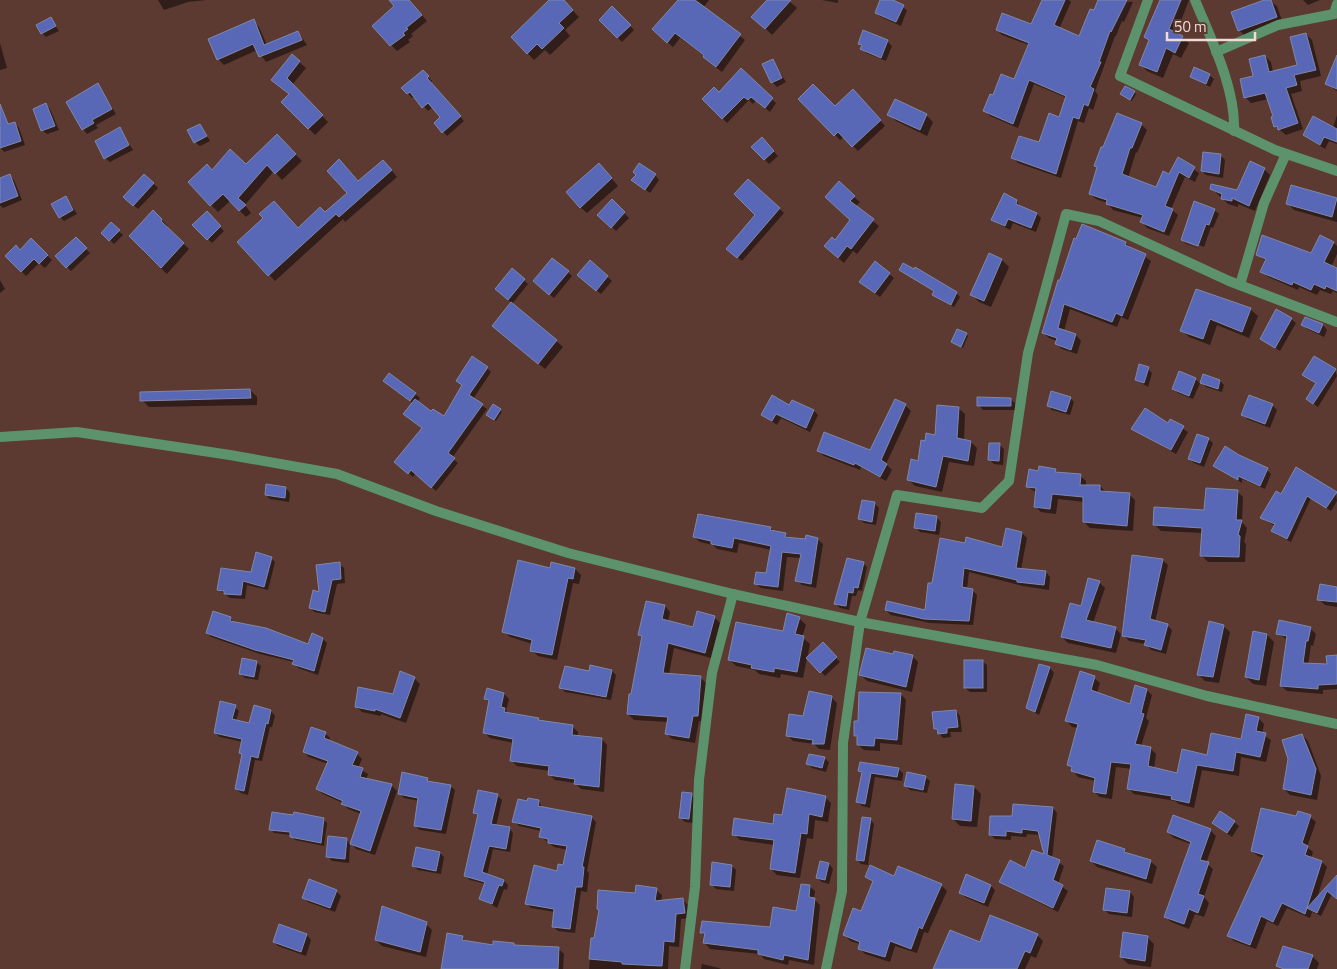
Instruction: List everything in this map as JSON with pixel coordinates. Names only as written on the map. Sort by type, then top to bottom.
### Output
[{"type":"street","points":[[1148,0],[1120,76],[1286,154],[1337,170]]},
{"type":"street","points":[[1195,0],[1216,52],[1235,112],[1234,131]]},
{"type":"street","points":[[1216,52],[1278,25],[1336,12]]},
{"type":"street","points":[[1240,285],[1264,203],[1286,154]]},
{"type":"street","points":[[826,969],[842,892],[843,743],[860,622],[897,494],[982,508],[1009,481],[1028,354],[1066,214],[1099,221],[1240,285],[1337,322]]},
{"type":"street","points":[[0,437],[77,432],[230,455],[337,474],[436,511],[568,553],[733,594],[860,622],[1097,665],[1207,696],[1337,724]]},
{"type":"street","points":[[685,969],[695,887],[699,780],[712,673],[733,594]]},
{"type":"building","points":[[389,0],[409,0],[422,15],[406,28],[408,29],[403,33],[405,35],[390,46],[372,26],[394,6]]},
{"type":"building","points":[[549,0],[564,0],[573,10],[559,23],[564,28],[542,49],[537,44],[527,54],[511,37]]},
{"type":"building","points":[[678,0],[695,0],[741,34],[716,67],[703,57],[704,55],[675,33],[667,43],[652,29]]},
{"type":"building","points":[[767,0],[791,0],[765,29],[751,17]]},
{"type":"building","points":[[880,0],[893,0],[904,5],[896,22],[875,13]]},
{"type":"building","points":[[1042,0],[1065,0],[1054,25],[1079,36],[1090,9],[1094,10],[1098,0],[1127,0],[1110,31],[1099,62],[1101,62],[1090,87],[1094,89],[1088,106],[1084,104],[1079,119],[1073,117],[1056,174],[1011,158],[1019,136],[1039,142],[1049,113],[1059,117],[1066,96],[1029,80],[1013,124],[983,111],[990,94],[993,95],[1001,74],[1014,79],[1029,43],[996,30],[1002,13],[1031,24]]},
{"type":"building","points":[[1160,0],[1181,0],[1169,29],[1183,36],[1175,53],[1166,48],[1157,72],[1139,65],[1149,40],[1144,37]]},
{"type":"building","points":[[1264,0],[1271,0],[1277,17],[1238,31],[1231,12]]},
{"type":"building","points":[[612,6],[631,25],[617,38],[599,20]]},
{"type":"building","points":[[51,17],[56,26],[41,34],[36,25]]},
{"type":"building","points":[[254,19],[264,45],[298,31],[302,40],[259,57],[253,44],[217,60],[208,39]]},
{"type":"building","points":[[863,30],[888,40],[881,58],[860,49],[862,45],[858,44]]},
{"type":"building","points":[[1306,33],[1316,70],[1294,75],[1297,85],[1286,88],[1298,123],[1278,130],[1277,126],[1274,127],[1271,117],[1273,116],[1265,93],[1244,98],[1240,79],[1253,76],[1249,59],[1265,55],[1269,72],[1297,65],[1290,37]]},
{"type":"building","points":[[292,54],[300,61],[287,78],[323,115],[308,129],[281,102],[289,94],[271,80]]},
{"type":"building","points":[[1337,55],[1337,89],[1325,84]]},
{"type":"building","points":[[773,59],[782,78],[771,83],[762,64]]},
{"type":"building","points":[[1194,67],[1210,74],[1206,84],[1190,77]]},
{"type":"building","points":[[741,68],[773,98],[765,108],[751,97],[748,100],[744,97],[722,119],[702,99],[714,87],[719,92]]},
{"type":"building","points":[[423,70],[429,76],[427,78],[461,116],[442,133],[434,123],[440,117],[428,103],[422,108],[410,92],[407,94],[401,88]]},
{"type":"building","points":[[98,83],[112,109],[92,120],[94,123],[82,130],[66,102]]},
{"type":"building","points":[[813,84],[835,106],[853,89],[881,120],[852,147],[838,132],[834,136],[798,99]]},
{"type":"building","points":[[1125,86],[1135,91],[1130,100],[1120,94]]},
{"type":"building","points":[[895,99],[927,114],[920,130],[887,115]]},
{"type":"building","points":[[46,103],[55,126],[41,131],[33,109]]},
{"type":"building","points":[[0,104],[8,124],[15,122],[21,141],[0,148]]},
{"type":"building","points":[[1117,113],[1142,123],[1132,148],[1130,148],[1122,174],[1156,187],[1163,171],[1169,174],[1178,157],[1195,167],[1189,178],[1179,172],[1165,206],[1173,209],[1164,232],[1140,222],[1143,215],[1106,204],[1107,200],[1089,194],[1097,167],[1094,166]]},
{"type":"building","points":[[1313,116],[1337,129],[1337,142],[1324,137],[1320,145],[1303,135]]},
{"type":"building","points":[[200,124],[207,136],[194,143],[187,130]]},
{"type":"building","points":[[120,127],[129,145],[104,159],[95,141]]},
{"type":"building","points":[[277,134],[296,154],[275,174],[267,165],[238,198],[246,205],[239,211],[223,194],[210,206],[188,182],[207,164],[212,170],[230,149],[246,164]]},
{"type":"building","points":[[762,137],[774,151],[764,160],[751,147]]},
{"type":"building","points":[[1203,152],[1221,154],[1219,174],[1201,171]]},
{"type":"building","points":[[339,159],[358,181],[383,160],[392,170],[339,217],[336,214],[268,276],[237,242],[263,218],[259,214],[274,201],[298,228],[320,207],[325,212],[347,193],[327,171]]},
{"type":"building","points":[[1250,161],[1265,168],[1249,206],[1232,198],[1232,201],[1221,199],[1222,194],[1210,189],[1211,184],[1237,190]]},
{"type":"building","points":[[599,163],[612,178],[580,208],[566,192]]},
{"type":"building","points":[[639,163],[656,174],[645,190],[631,180],[636,175],[633,172]]},
{"type":"building","points":[[10,174],[18,196],[0,203],[0,178]]},
{"type":"building","points":[[144,174],[154,183],[133,206],[123,197]]},
{"type":"building","points":[[748,179],[780,208],[737,258],[726,249],[755,215],[734,194]]},
{"type":"building","points":[[839,181],[855,196],[850,201],[874,219],[851,249],[847,246],[838,258],[824,246],[832,237],[835,240],[850,220],[825,197]]},
{"type":"building","points":[[1291,185],[1337,198],[1332,217],[1286,204]]},
{"type":"building","points":[[1004,193],[1017,200],[1016,204],[1037,213],[1031,228],[1008,219],[1005,226],[991,220]]},
{"type":"building","points":[[66,196],[73,210],[59,218],[51,204]]},
{"type":"building","points":[[612,199],[625,212],[611,228],[597,215]]},
{"type":"building","points":[[1194,201],[1215,209],[1209,225],[1206,224],[1198,246],[1181,240]]},
{"type":"building","points":[[153,210],[162,219],[161,221],[184,243],[161,268],[129,236]]},
{"type":"building","points":[[207,211],[221,226],[207,240],[192,225]]},
{"type":"building","points":[[111,222],[120,230],[109,241],[101,233]]},
{"type":"building","points":[[1082,224],[1126,242],[1125,245],[1146,254],[1122,316],[1116,313],[1112,322],[1064,304],[1058,328],[1076,334],[1071,350],[1055,344],[1057,338],[1042,333],[1058,280],[1060,280],[1074,238],[1076,239]]},
{"type":"building","points":[[1262,235],[1311,253],[1320,235],[1334,242],[1324,262],[1337,268],[1337,291],[1326,286],[1325,289],[1314,284],[1311,290],[1293,282],[1292,285],[1260,272],[1266,259],[1256,255]]},
{"type":"building","points":[[76,237],[87,248],[66,268],[55,256]]},
{"type":"building","points":[[31,238],[48,255],[39,264],[34,259],[21,272],[5,256],[16,245],[20,250]]},
{"type":"building","points":[[989,253],[1002,259],[984,301],[970,295]]},
{"type":"building","points":[[552,258],[569,271],[549,295],[533,281]]},
{"type":"building","points":[[590,260],[608,276],[596,291],[577,275]]},
{"type":"building","points":[[875,261],[890,273],[875,293],[859,282]]},
{"type":"building","points":[[903,263],[914,269],[915,267],[957,292],[951,305],[932,295],[934,291],[899,270]]},
{"type":"building","points":[[512,268],[525,279],[508,300],[495,289]]},
{"type":"building","points":[[1196,289],[1251,308],[1242,332],[1210,319],[1203,339],[1180,331]]},
{"type":"building","points":[[511,302],[557,340],[538,364],[492,326]]},
{"type":"building","points":[[1276,309],[1292,318],[1275,348],[1260,339]]},
{"type":"building","points":[[1305,317],[1323,324],[1319,333],[1301,325]]},
{"type":"building","points":[[957,329],[967,333],[961,347],[951,342]]},
{"type":"building","points":[[472,356],[488,367],[469,395],[483,404],[448,453],[455,458],[431,488],[411,470],[408,474],[394,462],[422,428],[403,414],[415,399],[431,411],[433,409],[444,416],[462,385],[456,381]]},
{"type":"building","points":[[1314,356],[1336,369],[1313,404],[1306,399],[1316,383],[1302,375]]},
{"type":"building","points":[[1139,364],[1149,367],[1144,383],[1135,380]]},
{"type":"building","points":[[1179,371],[1196,378],[1189,396],[1172,389]]},
{"type":"building","points":[[389,373],[416,393],[410,401],[383,381]]},
{"type":"building","points":[[1203,374],[1220,380],[1218,389],[1200,383]]},
{"type":"building","points":[[250,389],[251,398],[140,401],[140,392]]},
{"type":"building","points":[[1051,391],[1071,397],[1066,412],[1047,406]]},
{"type":"building","points":[[772,395],[789,405],[792,400],[814,410],[806,428],[776,414],[772,421],[761,415]]},
{"type":"building","points":[[1249,395],[1273,404],[1265,424],[1241,415]]},
{"type":"building","points":[[977,397],[1011,398],[1011,406],[977,406]]},
{"type":"building","points":[[895,399],[906,404],[881,460],[887,464],[880,477],[855,463],[854,465],[817,451],[824,432],[870,450]]},
{"type":"building","points":[[493,404],[501,409],[494,420],[486,415]]},
{"type":"building","points":[[937,405],[959,407],[957,438],[971,441],[968,461],[943,456],[936,487],[907,480],[911,459],[918,461],[921,440],[925,441],[926,433],[935,435]]},
{"type":"building","points":[[1145,408],[1168,423],[1170,419],[1184,426],[1171,450],[1131,429]]},
{"type":"building","points":[[1197,434],[1209,438],[1200,463],[1188,459]]},
{"type":"building","points":[[989,443],[1000,443],[999,461],[988,460]]},
{"type":"building","points":[[1225,446],[1239,455],[1268,468],[1260,486],[1238,476],[1238,480],[1213,466]]},
{"type":"building","points":[[1039,466],[1056,469],[1055,472],[1081,474],[1080,485],[1100,485],[1100,491],[1130,493],[1127,526],[1083,522],[1083,497],[1052,494],[1050,509],[1034,507],[1036,488],[1026,487],[1029,469],[1038,471]]},
{"type":"building","points":[[1296,467],[1337,492],[1326,508],[1307,496],[1287,539],[1271,531],[1275,524],[1260,518],[1276,491],[1281,494]]},
{"type":"building","points":[[266,484],[286,487],[285,498],[265,495]]},
{"type":"building","points":[[1206,488],[1238,490],[1236,520],[1242,520],[1238,535],[1240,536],[1239,557],[1200,556],[1202,528],[1153,525],[1154,507],[1204,510]]},
{"type":"building","points":[[862,500],[875,502],[872,522],[858,519]]},
{"type":"building","points":[[916,513],[937,516],[935,531],[914,528]]},
{"type":"building","points":[[698,514],[771,527],[770,530],[786,533],[785,537],[805,539],[806,535],[818,538],[811,584],[795,581],[801,554],[782,552],[778,587],[754,584],[756,572],[766,573],[771,546],[734,538],[732,548],[711,544],[711,541],[693,537]]},
{"type":"building","points":[[1006,528],[1022,532],[1016,568],[1046,571],[1044,585],[1017,582],[1017,580],[964,568],[962,587],[973,589],[969,621],[924,619],[885,610],[887,601],[925,610],[928,583],[932,583],[940,538],[965,543],[966,537],[1002,547]]},
{"type":"building","points":[[256,552],[272,557],[264,587],[243,581],[241,595],[224,594],[224,591],[217,590],[221,568],[251,572]]},
{"type":"building","points":[[1132,555],[1163,559],[1150,619],[1168,624],[1161,650],[1144,645],[1146,640],[1122,636]]},
{"type":"building","points":[[847,558],[864,562],[858,588],[854,587],[853,593],[848,592],[846,606],[834,604]]},
{"type":"building","points":[[518,560],[550,568],[551,562],[575,568],[573,579],[568,578],[552,655],[530,651],[532,640],[502,632]]},
{"type":"building","points":[[340,562],[341,579],[332,580],[325,612],[309,608],[313,590],[319,592],[316,565]]},
{"type":"building","points":[[1088,578],[1100,581],[1086,620],[1116,627],[1111,648],[1061,637],[1070,603],[1081,606]]},
{"type":"building","points":[[1320,584],[1337,587],[1337,602],[1317,600]]},
{"type":"building","points":[[646,601],[665,605],[662,619],[693,627],[697,611],[715,616],[705,653],[668,643],[663,673],[701,676],[698,716],[693,716],[689,738],[665,734],[668,717],[627,714],[629,694],[631,694],[642,636],[638,635]]},
{"type":"building","points":[[213,611],[231,617],[230,621],[266,628],[308,644],[312,633],[323,638],[314,671],[292,664],[294,660],[255,650],[206,633]]},
{"type":"building","points":[[787,613],[800,617],[795,634],[804,636],[797,672],[774,668],[774,672],[751,668],[752,665],[728,660],[736,622],[783,631]]},
{"type":"building","points":[[1279,620],[1311,627],[1308,641],[1306,641],[1303,663],[1327,664],[1326,656],[1337,655],[1337,684],[1318,685],[1318,689],[1280,686],[1287,636],[1276,634]]},
{"type":"building","points":[[1209,621],[1224,625],[1213,677],[1197,675]]},
{"type":"building","points":[[1253,631],[1267,634],[1259,680],[1245,677]]},
{"type":"building","points":[[823,642],[837,657],[820,673],[806,658]]},
{"type":"building","points":[[866,648],[893,654],[894,651],[913,655],[906,687],[859,675]]},
{"type":"building","points":[[242,658],[257,661],[254,677],[239,674]]},
{"type":"building","points":[[964,660],[983,660],[983,688],[964,688]]},
{"type":"building","points":[[1039,664],[1050,667],[1035,712],[1026,708]]},
{"type":"building","points":[[590,665],[612,670],[606,697],[559,688],[565,666],[589,671]]},
{"type":"building","points":[[400,671],[415,677],[400,718],[375,709],[375,711],[355,707],[358,687],[393,694]]},
{"type":"building","points":[[1080,671],[1095,676],[1091,690],[1130,704],[1135,685],[1147,689],[1141,713],[1144,714],[1135,744],[1151,747],[1148,766],[1177,773],[1182,749],[1207,755],[1211,733],[1241,739],[1246,714],[1259,717],[1256,731],[1266,733],[1260,757],[1236,752],[1233,771],[1197,765],[1189,803],[1171,799],[1172,796],[1127,789],[1131,764],[1111,762],[1106,794],[1093,792],[1095,778],[1071,771],[1072,767],[1067,765],[1078,724],[1065,721]]},
{"type":"building","points":[[487,688],[504,693],[501,707],[505,708],[504,712],[539,718],[538,720],[573,725],[572,735],[602,738],[599,787],[574,784],[575,779],[548,775],[549,766],[510,761],[513,739],[483,733],[489,700],[484,699]]},
{"type":"building","points":[[809,691],[832,696],[824,744],[812,744],[813,740],[786,736],[789,714],[803,716]]},
{"type":"building","points":[[859,692],[901,693],[897,740],[875,738],[874,746],[857,745],[857,736],[854,736],[854,721],[858,721]]},
{"type":"building","points":[[220,701],[236,705],[232,719],[249,723],[254,705],[271,710],[258,758],[251,756],[244,791],[235,789],[242,754],[239,753],[242,739],[214,733]]},
{"type":"building","points":[[956,710],[958,727],[947,728],[947,733],[938,734],[937,729],[934,729],[932,712]]},
{"type":"building","points":[[311,727],[326,732],[324,738],[358,752],[352,765],[363,768],[360,777],[392,784],[370,851],[350,844],[361,811],[341,804],[343,801],[316,789],[328,761],[303,752]]},
{"type":"building","points":[[1302,734],[1316,769],[1311,795],[1283,789],[1288,759],[1282,740]]},
{"type":"building","points":[[809,754],[825,757],[822,768],[806,764]]},
{"type":"building","points":[[860,762],[899,768],[897,777],[871,773],[865,804],[856,802],[862,772],[858,771]]},
{"type":"building","points":[[402,772],[428,778],[427,781],[451,785],[441,830],[414,826],[418,798],[398,794]]},
{"type":"building","points":[[907,772],[926,776],[923,790],[904,786]]},
{"type":"building","points":[[955,784],[974,786],[971,821],[952,819]]},
{"type":"building","points":[[787,788],[826,796],[822,817],[809,814],[807,834],[801,833],[795,873],[770,869],[774,840],[732,835],[734,818],[773,824],[774,814],[782,815]]},
{"type":"building","points":[[478,790],[498,794],[491,824],[510,827],[506,849],[489,846],[482,872],[504,880],[502,886],[499,885],[492,904],[479,899],[485,882],[464,876],[478,814],[473,813]]},
{"type":"building","points":[[682,792],[692,793],[689,819],[679,818]]},
{"type":"building","points":[[528,798],[539,800],[538,806],[592,816],[582,867],[584,867],[582,887],[576,887],[570,929],[552,927],[554,909],[525,904],[534,865],[557,871],[558,864],[563,865],[567,846],[548,843],[548,839],[539,837],[541,828],[512,822],[518,799],[527,801]]},
{"type":"building","points":[[1013,804],[1053,807],[1047,855],[1060,860],[1053,880],[1063,885],[1053,908],[999,882],[1010,860],[1025,868],[1032,850],[1044,854],[1038,831],[1022,829],[1022,833],[1006,831],[1006,836],[989,835],[990,816],[1012,816]]},
{"type":"building","points":[[1261,808],[1296,816],[1298,811],[1311,815],[1302,843],[1308,846],[1305,855],[1322,861],[1305,914],[1282,903],[1273,922],[1261,916],[1250,945],[1227,936],[1264,855],[1251,851]]},
{"type":"building","points":[[1220,811],[1235,821],[1227,833],[1212,823]]},
{"type":"building","points":[[272,812],[293,815],[294,812],[324,818],[321,843],[290,837],[290,832],[269,830]]},
{"type":"building","points":[[1173,815],[1211,829],[1200,860],[1209,862],[1198,894],[1204,896],[1198,913],[1189,909],[1184,924],[1164,917],[1191,842],[1167,832]]},
{"type":"building","points":[[862,817],[871,818],[864,861],[856,860]]},
{"type":"building","points":[[328,836],[347,838],[345,859],[326,857]]},
{"type":"building","points":[[1097,840],[1125,849],[1124,852],[1151,860],[1146,879],[1090,861]]},
{"type":"building","points":[[416,847],[440,852],[436,871],[412,866]]},
{"type":"building","points":[[820,861],[829,863],[825,880],[816,878]]},
{"type":"building","points":[[712,862],[732,865],[730,887],[710,885]]},
{"type":"building","points":[[870,865],[894,876],[898,866],[942,884],[922,929],[919,927],[911,949],[890,941],[885,957],[858,949],[860,942],[843,935],[853,908],[861,911],[873,881],[865,877]]},
{"type":"building","points":[[966,874],[991,885],[984,903],[959,893]]},
{"type":"building","points":[[1337,875],[1337,899],[1327,891],[1317,913],[1307,908]]},
{"type":"building","points":[[309,879],[337,890],[330,908],[302,898]]},
{"type":"building","points":[[801,884],[810,885],[809,897],[815,898],[808,960],[784,955],[783,960],[758,954],[758,950],[703,943],[705,933],[700,933],[702,921],[770,927],[773,907],[796,911]]},
{"type":"building","points":[[636,885],[657,888],[655,901],[683,898],[685,913],[676,914],[674,942],[664,941],[662,966],[622,964],[622,962],[589,959],[591,938],[594,938],[599,910],[597,909],[598,890],[635,893]]},
{"type":"building","points":[[1106,888],[1130,891],[1127,913],[1103,910]]},
{"type":"building","points":[[382,906],[427,922],[420,952],[375,940]]},
{"type":"building","points":[[990,915],[1038,934],[1030,953],[1025,951],[1017,969],[933,969],[950,930],[980,942]]},
{"type":"building","points":[[279,924],[307,934],[301,952],[273,942]]},
{"type":"building","points":[[1123,932],[1148,936],[1145,961],[1120,957]]},
{"type":"building","points":[[447,933],[463,936],[462,940],[493,945],[493,941],[514,943],[514,945],[559,947],[558,969],[441,969]]},
{"type":"building","points":[[1283,946],[1313,955],[1308,969],[1284,969],[1276,966]]}]
